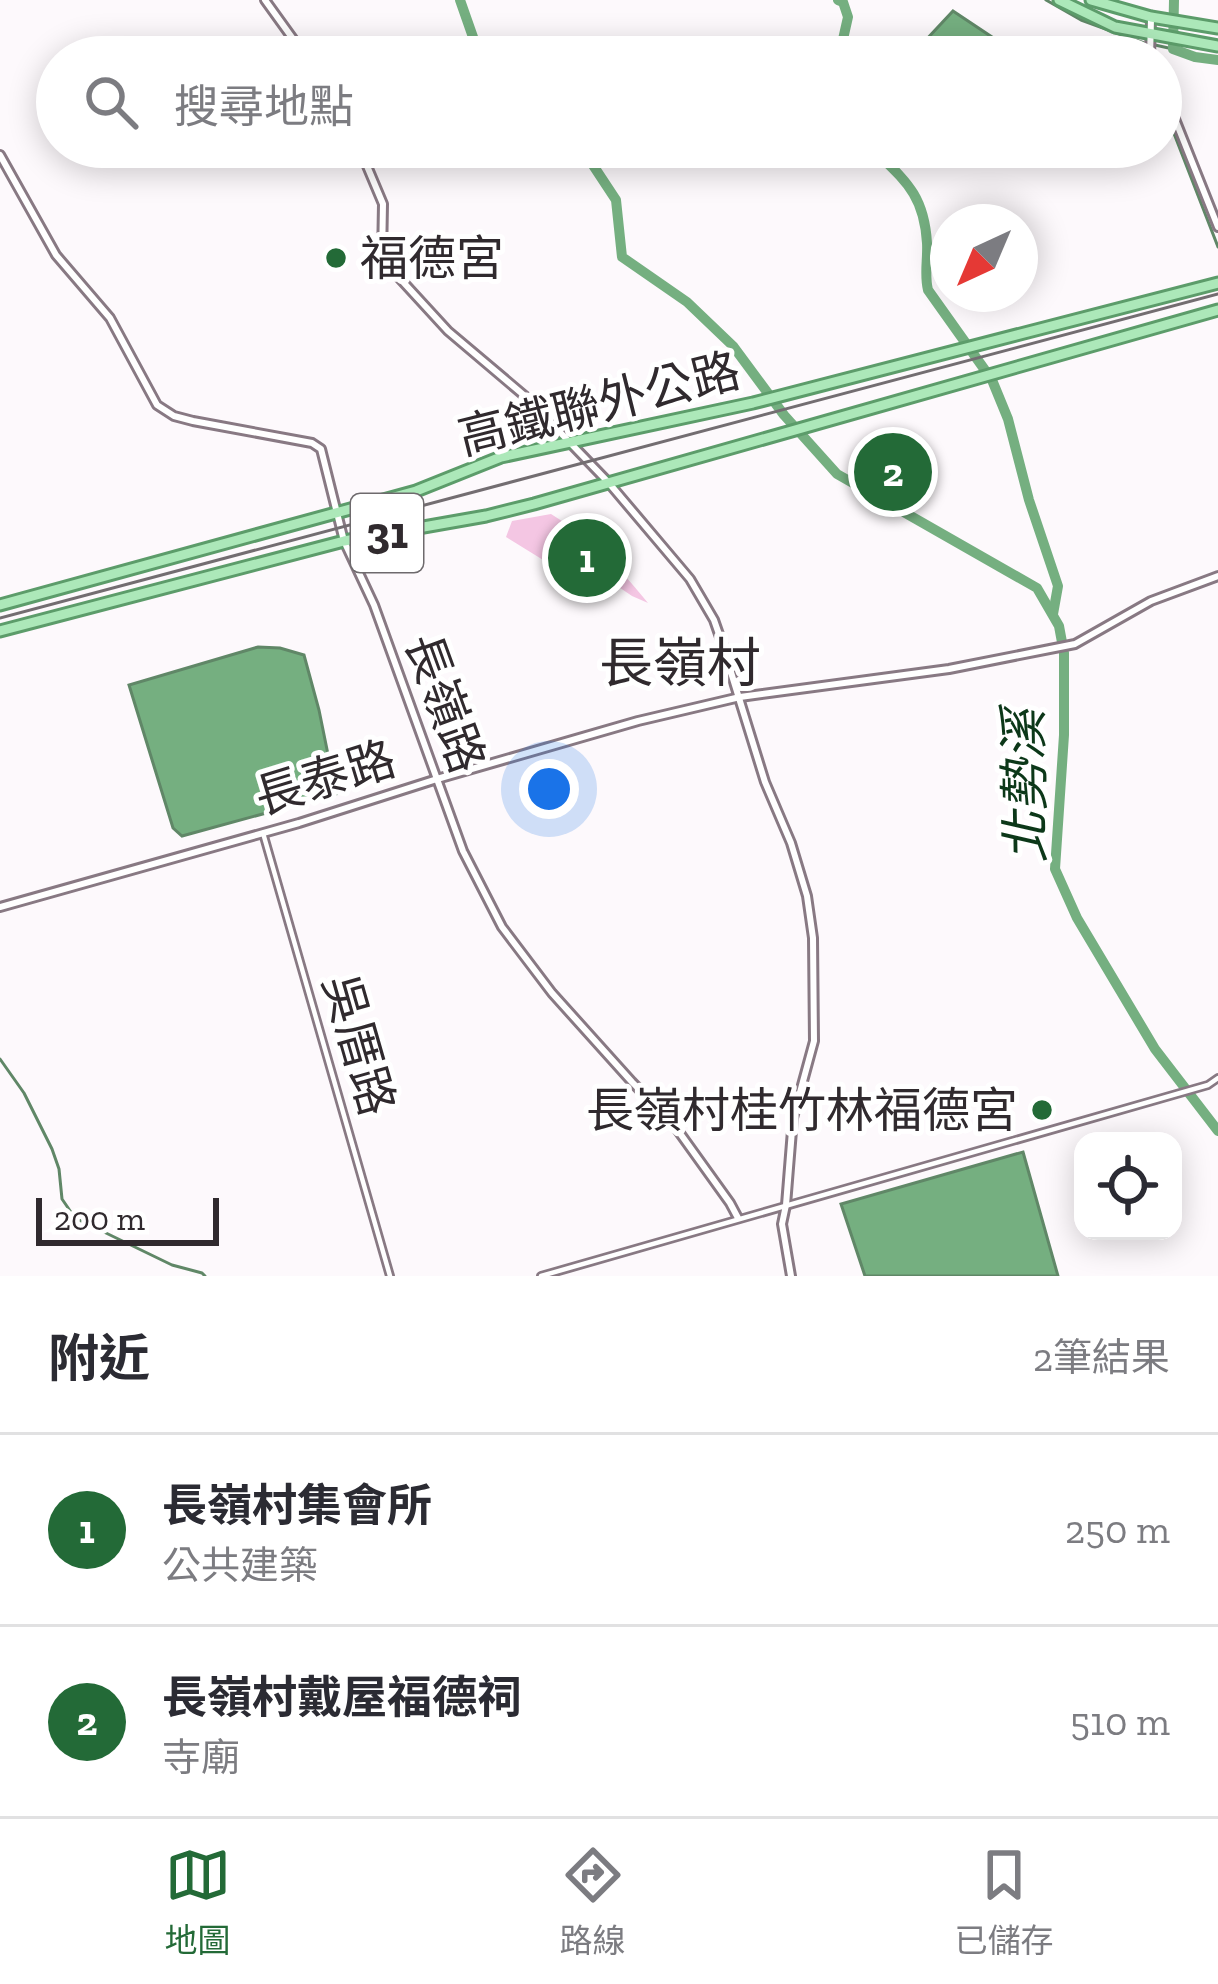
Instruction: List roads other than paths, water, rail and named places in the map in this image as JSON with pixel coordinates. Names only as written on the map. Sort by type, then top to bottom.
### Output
[{"type":"main road","points":[[1059,0],[1115,26],[1161,36]]},
{"type":"main road","points":[[1091,0],[1151,17],[1218,28]]},
{"type":"main road","points":[[1182,40],[1218,46]]},
{"type":"main road","name":"高鐵聯外公路","points":[[0,605],[416,491],[501,457],[753,403],[1218,283]]},
{"type":"main road","name":"高鐵聯外公路","points":[[0,631],[344,541],[486,516],[1218,310]]},
{"type":"street","points":[[266,0],[291,36]]},
{"type":"street","points":[[1150,34],[1151,17]]},
{"type":"street","points":[[1182,137],[1218,227]]},
{"type":"street","name":"長嶺路","points":[[0,155],[56,255],[110,319],[157,405],[193,421],[317,445],[324,455],[344,541],[374,605],[464,850],[502,927],[552,993],[674,1125],[737,1218]]},
{"type":"street","points":[[370,168],[383,203],[382,259],[448,331],[526,397],[608,482],[690,579],[714,620],[765,782],[791,844],[807,896],[813,938],[814,1041],[794,1118],[782,1224],[791,1276]]},
{"type":"street","name":"長泰路","points":[[0,907],[638,721],[740,697],[935,671],[1075,644],[1151,601],[1218,577]]},
{"type":"street","name":"吳厝路","points":[[263,833],[391,1276]]},
{"type":"street","points":[[541,1276],[1034,1136],[1208,1085],[1218,1078]]},
{"type":"waterway","points":[[460,0],[473,36]]},
{"type":"waterway","points":[[838,0],[848,17],[844,36]]},
{"type":"waterway","points":[[1046,0],[1081,20],[1125,36]]},
{"type":"waterway","points":[[1173,36],[1174,0]]},
{"type":"waterway","points":[[1182,52],[1218,60]]},
{"type":"waterway","points":[[1182,154],[1218,247]]},
{"type":"waterway","name":"北勢溪","points":[[595,168],[616,200],[622,257],[687,302],[733,346],[784,415],[837,474],[1037,588],[1059,626],[1064,653],[1055,869],[1077,918],[1155,1049],[1218,1131]]},
{"type":"waterway","points":[[891,168],[922,212],[928,290],[992,380],[1008,419],[1058,586],[1053,614]]},
{"type":"waterway","points":[[0,1059],[24,1093],[52,1149],[62,1199],[75,1218],[205,1276]]},
{"type":"railway","points":[[0,618],[1218,294]]},
{"type":"place","name":"福德宮","points":[[336,258]]},
{"type":"place","name":"長嶺村戴屋福德祠","points":[[893,472]]},
{"type":"place","name":"長嶺村集會所","points":[[587,558]]},
{"type":"place","name":"長嶺村桂竹林福德宮","points":[[1042,1110]]},
{"type":"district","name":"長嶺村","points":[[680,663]]}]
